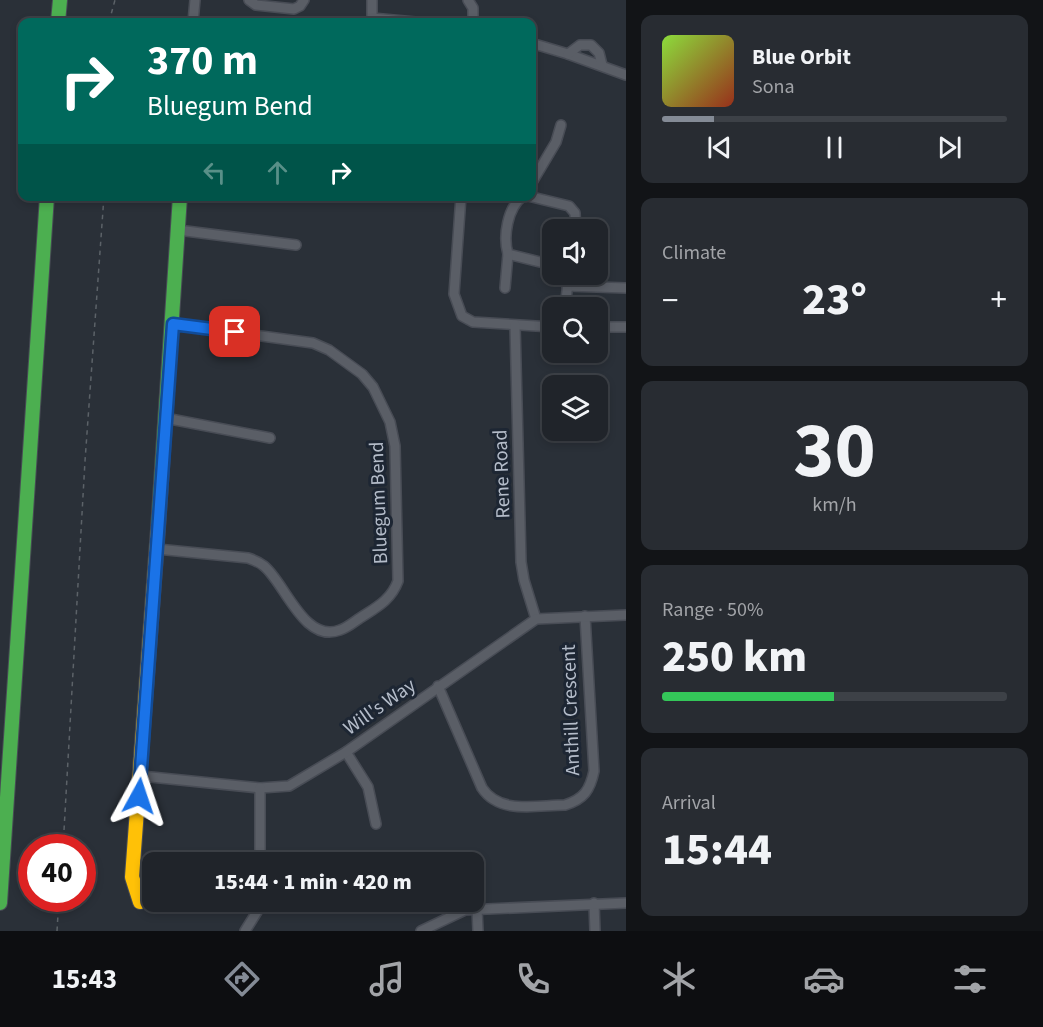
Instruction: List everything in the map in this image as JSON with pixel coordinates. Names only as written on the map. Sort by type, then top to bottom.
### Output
[{"type":"main road","points":[[58,18],[60,0]]},
{"type":"main road","points":[[0,903],[6,720],[47,201]]},
{"type":"main road","points":[[140,902],[132,878],[173,324],[180,201]]},
{"type":"street","points":[[193,18],[195,0]]},
{"type":"street","points":[[249,0],[256,5],[294,9],[304,0]]},
{"type":"street","points":[[372,0],[372,18]]},
{"type":"street","points":[[468,0],[473,8],[473,18]]},
{"type":"street","points":[[536,44],[626,75]]},
{"type":"street","points":[[568,54],[580,45],[591,45],[597,51],[602,65]]},
{"type":"street","points":[[536,176],[556,142],[561,124]]},
{"type":"street","points":[[536,198],[569,206],[575,213],[575,219]]},
{"type":"street","points":[[461,201],[454,294],[458,310],[464,319],[473,322],[542,327]]},
{"type":"street","points":[[505,288],[508,254],[506,244],[511,211],[516,201]]},
{"type":"street","points":[[178,230],[296,245]]},
{"type":"street","points":[[508,254],[542,262]]},
{"type":"street","points":[[566,297],[567,286],[626,288]]},
{"type":"street","name":"Bluegum Bend","points":[[157,549],[248,558],[258,562],[269,570],[306,621],[312,626],[332,631],[341,630],[382,604],[391,596],[398,580],[394,434],[384,407],[362,374],[354,365],[313,343],[173,324]]},
{"type":"street","name":"Rene Road","points":[[515,326],[521,562],[536,620]]},
{"type":"street","points":[[608,327],[626,327]]},
{"type":"street","points":[[165,418],[270,438]]},
{"type":"street","name":"Will's Way","points":[[141,776],[279,788],[300,781],[346,752],[536,620],[626,615]]},
{"type":"street","name":"Anthill Crescent","points":[[438,686],[482,788],[492,800],[505,806],[565,805],[580,799],[590,787],[594,771],[585,616]]},
{"type":"street","points":[[346,752],[368,787],[376,824]]},
{"type":"street","points":[[260,788],[260,852]]},
{"type":"street","points":[[594,903],[595,931]]},
{"type":"street","points":[[484,909],[626,903]]},
{"type":"street","points":[[245,931],[257,912]]},
{"type":"street","points":[[422,931],[462,912]]},
{"type":"street","points":[[477,912],[478,931]]},
{"type":"path","points":[[110,18],[115,0]]},
{"type":"path","points":[[64,834],[85,461],[104,201]]},
{"type":"path","points":[[57,931],[58,912]]},
{"type":"traffic: fast","points":[[58,18],[60,0]]},
{"type":"traffic: fast","points":[[0,903],[47,201]]},
{"type":"traffic: fast","points":[[158,529],[180,201]]},
{"type":"traffic: slow","points":[[140,902],[132,877],[158,529]]},
{"type":"route","points":[[139,796],[173,324],[235,332]]}]
